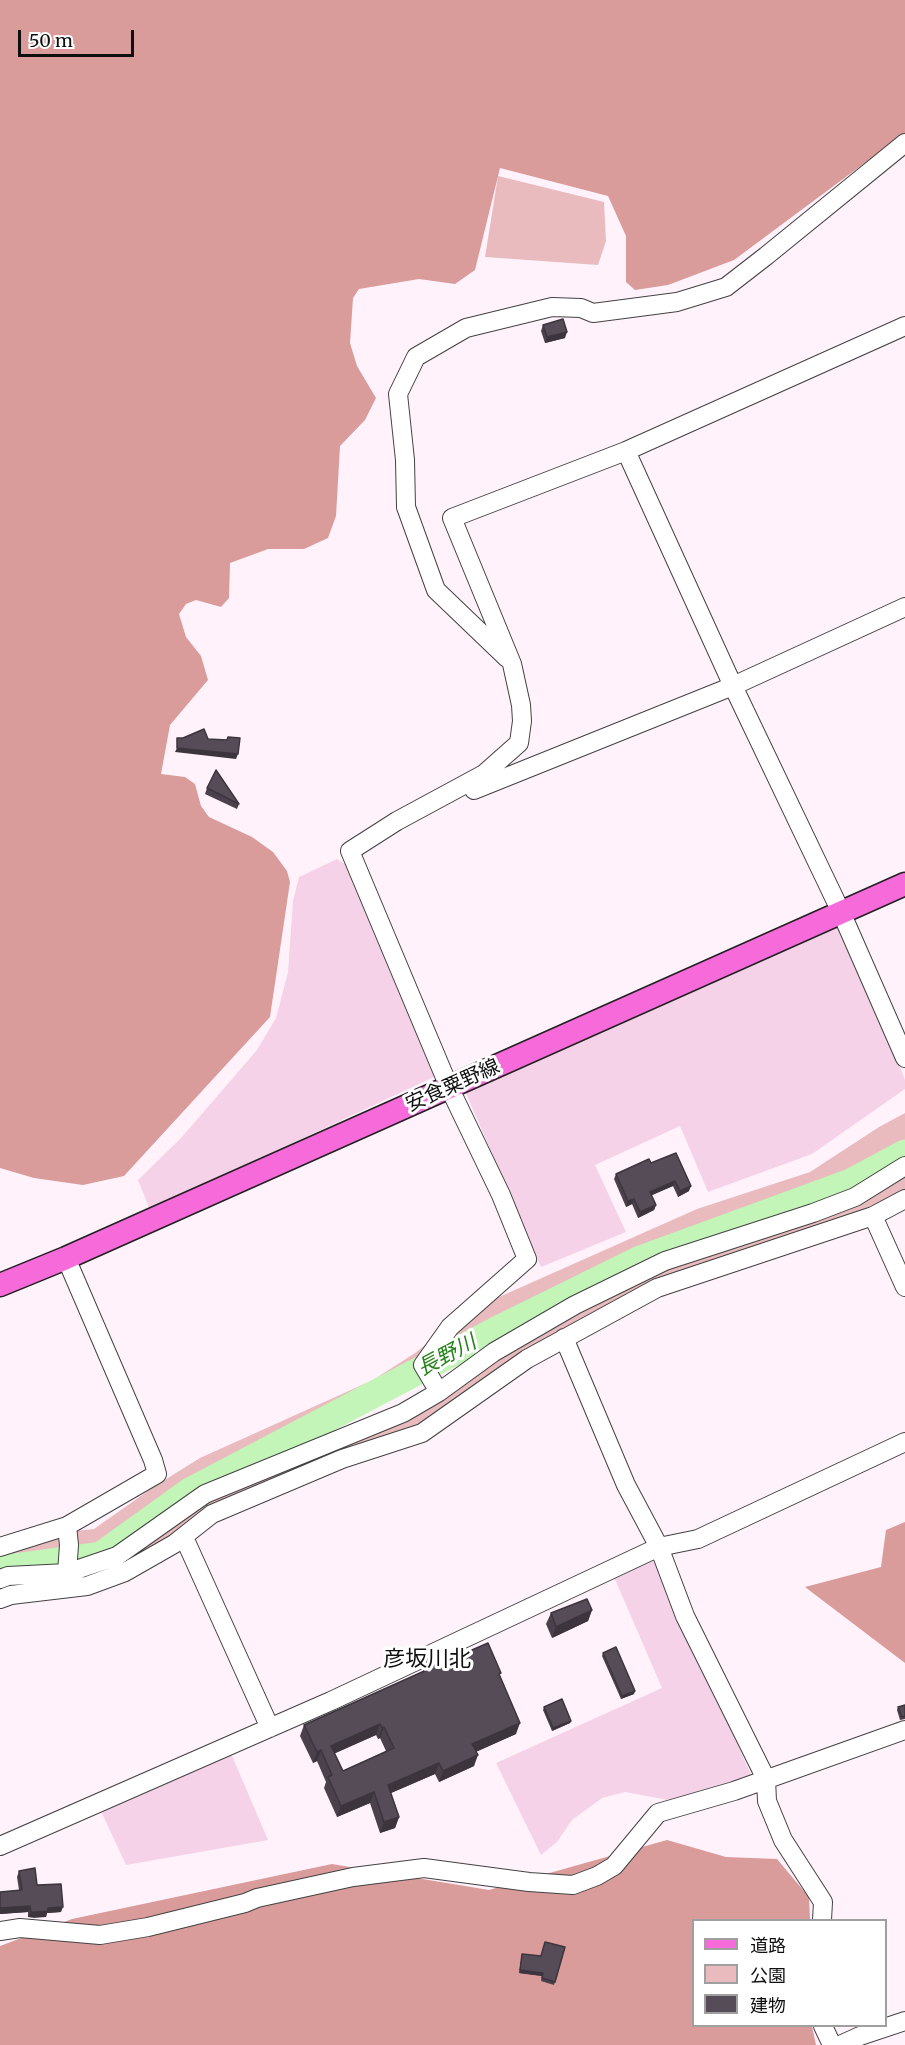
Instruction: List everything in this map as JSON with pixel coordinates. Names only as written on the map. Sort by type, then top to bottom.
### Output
[{"type":"main road","name":"安食粟野線","points":[[0,1285],[66,1258],[905,884]]},
{"type":"street","points":[[512,664],[436,590],[406,507],[405,460],[398,394],[416,357],[466,328],[552,308],[581,308],[593,313],[677,302],[726,287],[905,143]]},
{"type":"street","points":[[437,1390],[423,1365],[450,1327],[527,1259],[501,1195],[450,1087],[350,851],[397,821],[484,774],[519,743],[522,713],[512,664],[452,518],[626,451],[905,326]]},
{"type":"street","points":[[626,451],[841,912],[905,1058]]},
{"type":"street","points":[[397,821],[734,686],[905,607]]},
{"type":"street","points":[[0,1579],[8,1576],[67,1570],[117,1556],[205,1494],[403,1413],[494,1352],[575,1305],[665,1261],[855,1197],[905,1166]]},
{"type":"street","points":[[0,1599],[11,1595],[87,1586],[125,1572],[174,1544],[212,1514],[342,1459],[422,1433],[527,1359],[657,1288],[873,1216],[905,1199]]},
{"type":"street","points":[[873,1216],[905,1287]]},
{"type":"street","points":[[0,1547],[67,1526],[157,1474],[66,1258]]},
{"type":"street","points":[[564,1338],[626,1485],[659,1546],[685,1616],[766,1779],[767,1801],[783,1840],[823,1902],[822,1919]]},
{"type":"street","points":[[0,1846],[332,1701],[659,1546],[698,1539],[905,1442]]},
{"type":"street","points":[[67,1526],[69,1545],[67,1570]]},
{"type":"street","points":[[187,1544],[270,1728]]},
{"type":"street","points":[[0,1931],[20,1928],[100,1935],[148,1927],[257,1898],[353,1876],[424,1868],[529,1882],[573,1885],[597,1876],[614,1866],[657,1813],[734,1791],[905,1730]]},
{"type":"street","points":[[840,2045],[860,2036],[905,2022]]},
{"type":"street","points":[[824,2027],[832,2045]]},
{"type":"shaded area","points":[[0,0],[905,0],[905,133],[734,260],[668,285],[635,290],[626,282],[626,236],[608,196],[500,168],[475,270],[455,284],[419,279],[359,289],[353,298],[350,343],[357,366],[376,398],[365,420],[340,446],[336,516],[328,538],[304,549],[268,549],[230,563],[229,598],[221,607],[196,600],[186,604],[179,614],[186,637],[201,656],[208,680],[170,725],[161,774],[185,777],[195,784],[201,806],[209,817],[252,837],[273,852],[287,871],[290,882],[270,1017],[124,1176],[83,1185],[34,1178],[0,1168]]},
{"type":"shaded area","points":[[337,859],[348,866],[436,1076],[150,1210],[138,1180],[181,1138],[257,1050],[276,1018],[288,972],[293,901],[299,877]]},
{"type":"shaded area","points":[[843,924],[905,1080],[905,1089],[812,1154],[708,1192],[680,1126],[595,1165],[626,1232],[541,1267],[465,1091]]},
{"type":"shaded area","points":[[905,1522],[905,1663],[805,1587],[881,1567],[886,1530]]},
{"type":"shaded area","points":[[650,1561],[659,1564],[751,1775],[723,1789],[668,1800],[625,1792],[602,1798],[572,1820],[557,1842],[541,1855],[496,1763],[662,1688],[614,1577]]},
{"type":"shaded area","points":[[230,1751],[268,1840],[126,1865],[100,1809]]},
{"type":"shaded area","points":[[667,1840],[726,1857],[777,1859],[809,1897],[810,1919],[692,1919],[692,2027],[812,2027],[816,2045],[0,2045],[0,1946],[72,1919],[332,1864],[489,1890]]},
{"type":"green space","points":[[498,176],[604,202],[606,241],[598,265],[485,257]]},
{"type":"green space","points":[[905,1113],[905,1145],[850,1175],[681,1237],[600,1273],[498,1323],[439,1366],[391,1396],[193,1485],[143,1520],[89,1546],[0,1566],[0,1539],[94,1529],[200,1458],[373,1380],[415,1353],[472,1309],[697,1209],[810,1172],[879,1127]]},
{"type":"green space","points":[[905,1176],[905,1191],[807,1234],[663,1278],[531,1346],[483,1386],[424,1424],[161,1545],[96,1578],[0,1593],[0,1583],[77,1575],[207,1498],[476,1369],[665,1267]]},
{"type":"building","points":[[563,319],[567,332],[547,337],[543,325]]},
{"type":"building","points":[[204,729],[208,739],[240,738],[238,754],[177,748],[177,738],[183,738]]},
{"type":"building","points":[[216,770],[239,804],[207,788]]},
{"type":"building","points":[[676,1153],[691,1186],[680,1191],[675,1181],[650,1192],[656,1205],[640,1212],[634,1199],[628,1201],[616,1174],[649,1159],[651,1163]]},
{"type":"building","points":[[587,1599],[592,1610],[556,1627],[551,1613]]},
{"type":"building","points":[[488,1643],[520,1723],[472,1744],[478,1755],[443,1771],[439,1763],[388,1785],[399,1817],[384,1822],[374,1792],[341,1806],[328,1777],[332,1775],[321,1750],[317,1752],[304,1725],[431,1668],[427,1659],[445,1651],[449,1660]],"holes":[[[380,1724],[382,1728],[384,1727],[394,1748],[343,1771],[331,1746]]]},
{"type":"building","points":[[616,1647],[635,1691],[622,1696],[603,1653]]},
{"type":"building","points":[[562,1699],[571,1721],[553,1728],[544,1707]]},
{"type":"building","points":[[905,1705],[905,1716],[902,1717],[898,1707]]},
{"type":"building","points":[[35,1868],[37,1885],[61,1884],[63,1907],[36,1912],[31,1912],[30,1906],[0,1908],[0,1892],[22,1890],[19,1871]]},
{"type":"building","points":[[545,1942],[565,1947],[555,1982],[542,1978],[543,1973],[520,1970],[522,1954],[541,1956]]},
{"type":"waterway","name":"長野川","points":[[0,1569],[101,1555],[190,1491],[502,1327],[638,1260],[851,1182],[905,1153]]},
{"type":"district","name":"彦坂川北","points":[[427,1660]]}]
